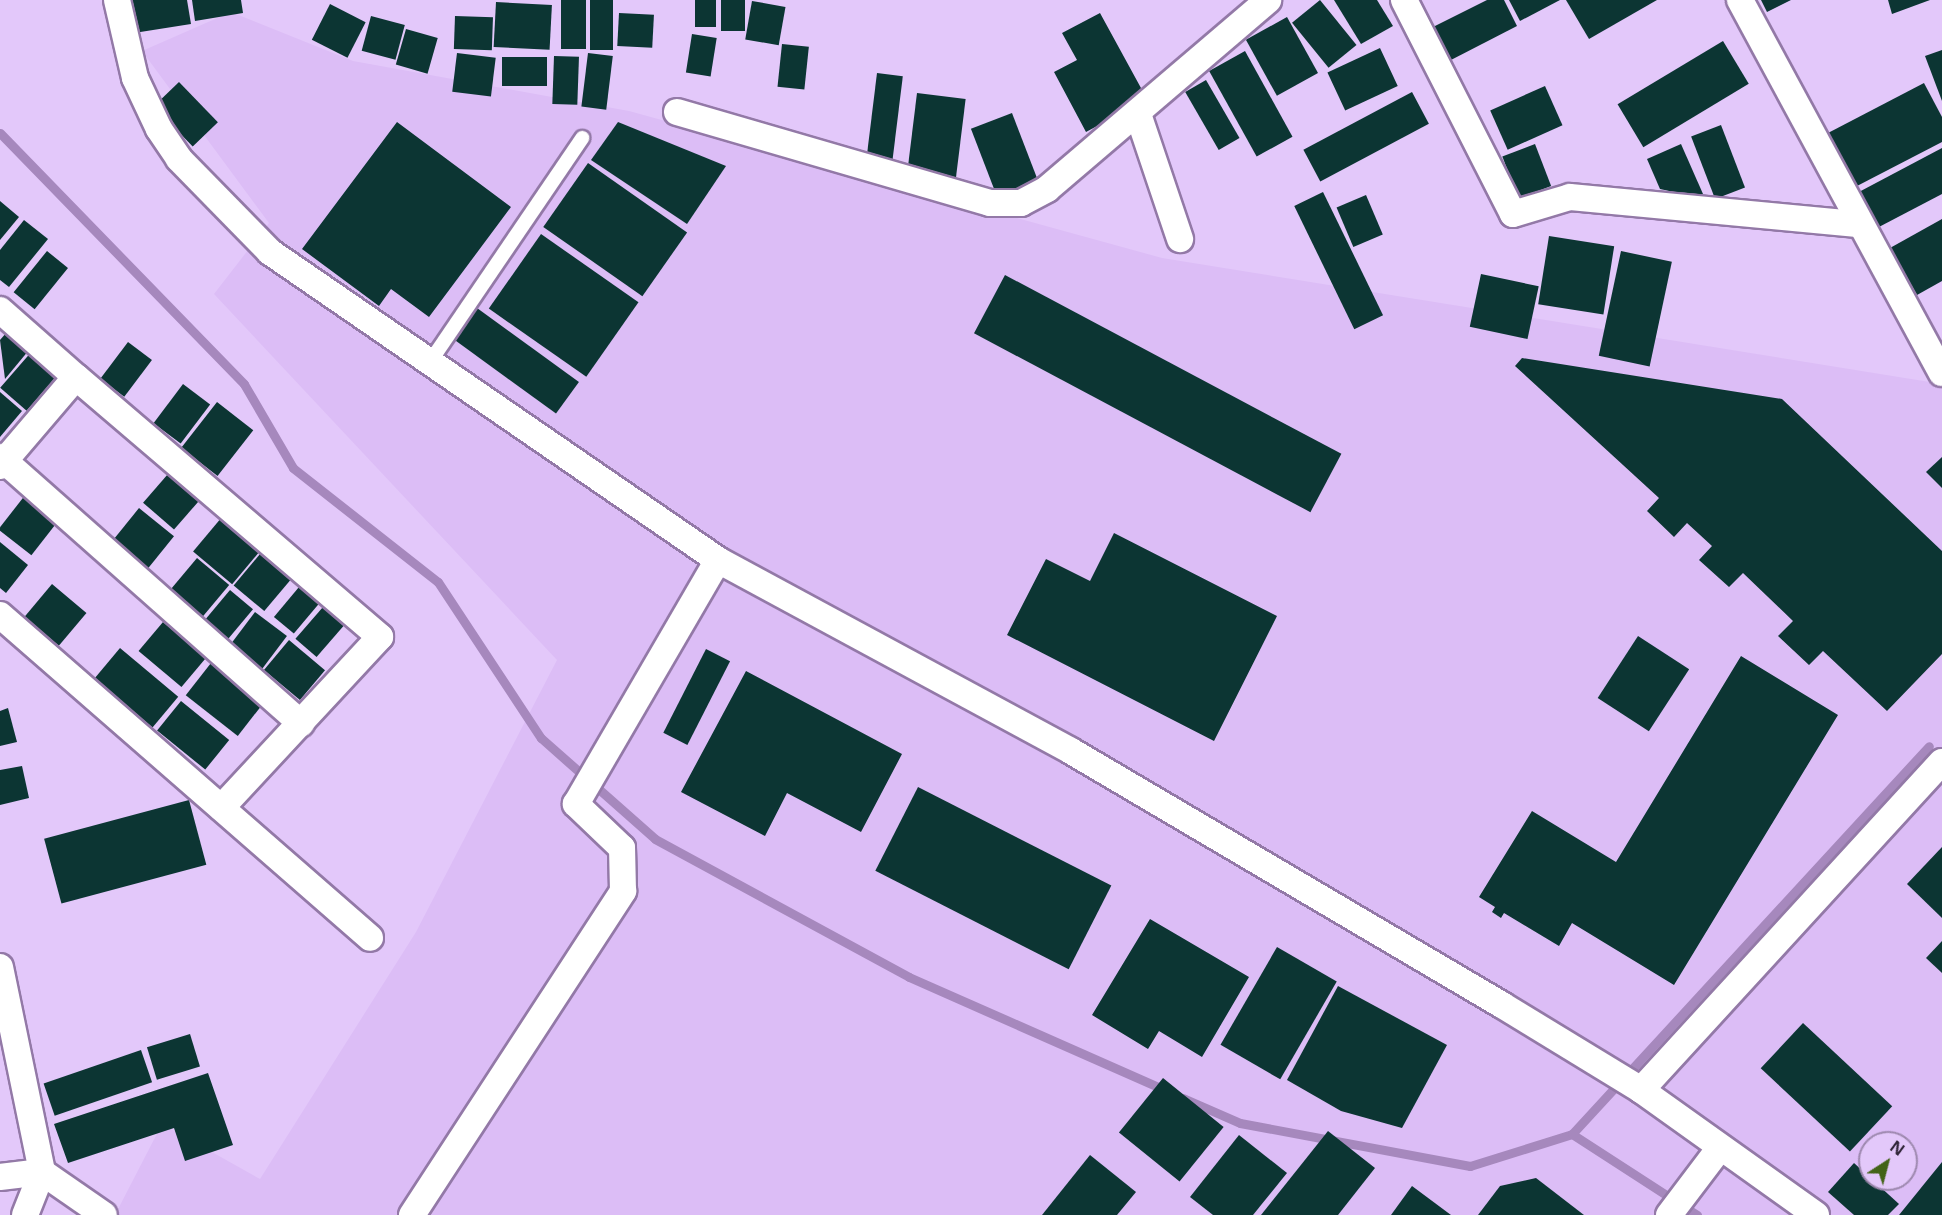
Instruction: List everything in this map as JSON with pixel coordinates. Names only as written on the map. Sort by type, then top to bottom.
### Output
[{"type":"street","points":[[117,0],[135,78],[178,159],[270,252],[718,560],[1071,751],[1641,1090],[1719,1149],[1816,1215]]},
{"type":"street","points":[[677,112],[990,203],[1021,204],[1047,189],[1138,114],[1241,9],[1268,0]]},
{"type":"street","points":[[1404,0],[1513,214],[1570,197],[1858,224]]},
{"type":"street","points":[[1740,0],[1858,224],[1942,373]]},
{"type":"street","points":[[1138,114],[1180,239]]},
{"type":"street","points":[[0,310],[380,637],[221,808]]},
{"type":"street","points":[[76,377],[1,461],[301,723]]},
{"type":"street","points":[[412,1215],[622,891],[622,848],[576,804],[718,560]]},
{"type":"street","points":[[0,615],[370,938]]},
{"type":"street","points":[[1641,1090],[1942,762]]},
{"type":"street","points":[[0,967],[10,1064],[42,1172],[25,1215]]},
{"type":"street","points":[[1669,1215],[1719,1149]]},
{"type":"street","points":[[0,1177],[42,1172],[104,1215]]},
{"type":"lane","points":[[430,362],[582,138]]},
{"type":"shaded area","points":[[231,12],[353,61],[629,111],[1162,258],[1942,384],[1942,1215],[115,1215],[162,1124],[260,1179],[416,932],[557,660],[214,294],[269,223],[142,51]]},
{"type":"building","points":[[129,0],[187,0],[191,24],[134,33]]},
{"type":"building","points":[[192,0],[241,0],[243,13],[195,21]]},
{"type":"building","points":[[561,0],[586,0],[586,49],[561,49]]},
{"type":"building","points":[[590,0],[613,0],[613,50],[590,50]]},
{"type":"building","points":[[695,0],[716,0],[716,27],[695,27]]},
{"type":"building","points":[[721,0],[745,0],[745,31],[721,31]]},
{"type":"building","points":[[1320,0],[1357,45],[1329,68],[1292,23]]},
{"type":"building","points":[[1334,0],[1377,0],[1393,26],[1361,44]]},
{"type":"building","points":[[1487,0],[1504,0],[1517,26],[1449,61],[1431,28]]},
{"type":"building","points":[[1509,0],[1560,0],[1520,21]]},
{"type":"building","points":[[1566,0],[1657,0],[1589,39]]},
{"type":"building","points":[[1761,0],[1791,0],[1767,12]]},
{"type":"building","points":[[1888,0],[1930,0],[1892,14]]},
{"type":"building","points":[[752,1],[785,7],[779,45],[745,39]]},
{"type":"building","points":[[496,2],[552,5],[550,50],[494,47]]},
{"type":"building","points":[[330,4],[366,22],[347,58],[312,40]]},
{"type":"building","points":[[619,13],[654,15],[652,48],[617,46]]},
{"type":"building","points":[[1100,13],[1147,99],[1086,132],[1054,72],[1077,60],[1062,33]]},
{"type":"building","points":[[371,16],[405,25],[395,60],[362,51]]},
{"type":"building","points":[[455,16],[493,17],[492,50],[454,49]]},
{"type":"building","points":[[1287,17],[1318,73],[1277,96],[1246,40]]},
{"type":"building","points":[[406,29],[438,38],[428,74],[396,65]]},
{"type":"building","points":[[692,34],[717,38],[711,76],[686,73]]},
{"type":"building","points":[[1723,41],[1749,84],[1643,147],[1618,104]]},
{"type":"building","points":[[782,44],[809,47],[804,90],[778,87]]},
{"type":"building","points":[[1380,48],[1398,86],[1345,111],[1327,73]]},
{"type":"building","points":[[1942,50],[1942,101],[1925,56]]},
{"type":"building","points":[[1245,51],[1293,137],[1257,157],[1209,71]]},
{"type":"building","points":[[457,53],[496,58],[491,96],[452,92]]},
{"type":"building","points":[[588,53],[613,56],[606,110],[581,107]]},
{"type":"building","points":[[554,56],[579,57],[577,105],[552,104]]},
{"type":"building","points":[[502,57],[547,57],[547,86],[502,86]]},
{"type":"building","points":[[877,73],[903,76],[892,165],[866,162]]},
{"type":"building","points":[[1206,80],[1240,138],[1219,150],[1185,92]]},
{"type":"building","points":[[179,82],[218,122],[193,147],[154,106]]},
{"type":"building","points":[[1924,83],[1942,117],[1942,142],[1857,186],[1828,133]]},
{"type":"building","points":[[1545,86],[1562,125],[1508,150],[1490,110]]},
{"type":"building","points":[[1412,92],[1429,124],[1320,182],[1303,150]]},
{"type":"building","points":[[917,93],[966,99],[956,179],[907,173]]},
{"type":"building","points":[[1012,113],[1039,182],[997,198],[971,129]]},
{"type":"building","points":[[397,122],[511,207],[429,317],[391,289],[379,306],[302,249]]},
{"type":"building","points":[[618,122],[726,166],[687,224],[591,160]]},
{"type":"building","points":[[1721,125],[1745,188],[1715,199],[1691,136]]},
{"type":"building","points":[[1535,144],[1551,186],[1518,199],[1502,157]]},
{"type":"building","points":[[1681,144],[1703,194],[1697,197],[1660,189],[1647,159]]},
{"type":"building","points":[[1942,148],[1942,194],[1877,228],[1857,193]]},
{"type":"building","points":[[588,163],[687,232],[642,296],[543,227]]},
{"type":"building","points":[[1323,192],[1383,315],[1354,329],[1294,206]]},
{"type":"building","points":[[1366,195],[1383,235],[1353,247],[1337,208]]},
{"type":"building","points":[[0,201],[19,217],[0,240]]},
{"type":"building","points":[[1942,219],[1942,281],[1917,295],[1890,248]]},
{"type":"building","points":[[24,220],[48,239],[9,287],[0,280],[0,250]]},
{"type":"building","points":[[541,234],[638,302],[586,377],[489,309]]},
{"type":"building","points":[[1549,236],[1614,246],[1603,314],[1538,304]]},
{"type":"building","points":[[47,251],[68,268],[35,309],[14,292]]},
{"type":"building","points":[[1621,251],[1672,262],[1650,366],[1599,356]]},
{"type":"building","points":[[1481,274],[1539,286],[1527,339],[1470,327]]},
{"type":"building","points":[[1005,275],[1341,454],[1310,512],[974,333]]},
{"type":"building","points":[[477,308],[579,382],[556,414],[454,340]]},
{"type":"building","points":[[7,332],[29,350],[5,379],[0,340]]},
{"type":"building","points":[[128,342],[152,360],[124,397],[100,379]]},
{"type":"building","points":[[33,350],[59,373],[27,411],[0,388]]},
{"type":"building","points":[[1522,358],[1782,399],[1942,551],[1942,654],[1887,711],[1823,651],[1809,665],[1778,636],[1793,621],[1743,573],[1729,587],[1699,560],[1712,546],[1687,523],[1674,537],[1647,511],[1659,498],[1515,366]]},
{"type":"building","points":[[183,384],[210,404],[181,444],[154,423]]},
{"type":"building","points":[[0,392],[22,411],[0,437]]},
{"type":"building","points":[[217,402],[253,430],[218,476],[181,448]]},
{"type":"building","points":[[1942,457],[1942,488],[1926,472]]},
{"type":"building","points":[[168,474],[199,501],[174,530],[143,503]]},
{"type":"building","points":[[26,494],[59,520],[31,555],[0,531],[0,527]]},
{"type":"building","points":[[139,508],[174,536],[148,569],[113,541]]},
{"type":"building","points":[[222,517],[261,550],[232,584],[193,551]]},
{"type":"building","points":[[1114,533],[1277,616],[1214,741],[1007,635],[1046,559],[1090,581]]},
{"type":"building","points":[[0,542],[28,565],[6,593],[0,588]]},
{"type":"building","points":[[260,554],[291,580],[264,611],[234,585]]},
{"type":"building","points":[[197,558],[229,585],[201,619],[169,592]]},
{"type":"building","points":[[52,584],[86,613],[59,646],[24,617]]},
{"type":"building","points":[[299,587],[319,604],[294,634],[274,617]]},
{"type":"building","points":[[230,590],[253,609],[225,642],[202,623]]},
{"type":"building","points":[[323,607],[344,625],[317,657],[295,639]]},
{"type":"building","points":[[255,612],[287,636],[262,670],[230,646]]},
{"type":"building","points":[[163,622],[206,658],[181,687],[139,651]]},
{"type":"building","points":[[1638,636],[1689,669],[1649,731],[1598,698]]},
{"type":"building","points":[[289,640],[325,670],[300,700],[264,670]]},
{"type":"building","points":[[120,648],[178,697],[153,727],[94,679]]},
{"type":"building","points":[[706,649],[730,661],[687,745],[663,733]]},
{"type":"building","points":[[1741,656],[1838,715],[1674,985],[1572,923],[1559,946],[1504,913],[1501,918],[1492,912],[1495,907],[1479,897],[1532,811],[1616,862]]},
{"type":"building","points":[[211,663],[263,704],[238,736],[186,695]]},
{"type":"building","points":[[746,671],[902,754],[861,832],[787,793],[765,836],[681,792]]},
{"type":"building","points":[[181,701],[229,740],[205,770],[157,731]]},
{"type":"building","points":[[8,708],[17,742],[0,746],[0,711]]},
{"type":"building","points":[[22,766],[29,798],[0,805],[0,770]]},
{"type":"building","points":[[918,787],[1111,886],[1069,969],[875,871]]},
{"type":"building","points":[[189,800],[206,865],[61,904],[44,839]]},
{"type":"building","points":[[1942,847],[1942,918],[1907,884]]},
{"type":"building","points":[[1150,919],[1249,977],[1202,1057],[1159,1031],[1148,1049],[1092,1015]]},
{"type":"building","points":[[1942,941],[1942,973],[1926,958]]},
{"type":"building","points":[[1277,947],[1337,982],[1280,1079],[1220,1045]]},
{"type":"building","points":[[1338,986],[1447,1045],[1402,1128],[1341,1111],[1287,1080]]},
{"type":"building","points":[[1803,1023],[1892,1106],[1869,1131],[1858,1131],[1858,1143],[1850,1152],[1761,1068]]},
{"type":"building","points":[[190,1034],[200,1067],[157,1080],[147,1047]]},
{"type":"building","points":[[141,1050],[152,1082],[55,1116],[44,1084]]},
{"type":"building","points":[[208,1073],[233,1145],[185,1161],[174,1128],[68,1163],[54,1124]]},
{"type":"building","points":[[1163,1078],[1224,1127],[1180,1181],[1119,1132]]},
{"type":"building","points":[[1328,1131],[1375,1168],[1338,1215],[1261,1215]]},
{"type":"building","points":[[1239,1135],[1287,1173],[1253,1215],[1213,1215],[1190,1197]]},
{"type":"building","points":[[1090,1155],[1136,1192],[1117,1215],[1042,1215]]},
{"type":"building","points":[[1942,1162],[1942,1215],[1899,1215]]},
{"type":"building","points":[[1854,1163],[1858,1167],[1858,1191],[1885,1191],[1899,1204],[1888,1215],[1854,1215],[1828,1192]]},
{"type":"building","points":[[1536,1178],[1584,1215],[1478,1215],[1500,1186]]},
{"type":"building","points":[[1412,1186],[1451,1215],[1391,1215]]},
{"type":"waterway","points":[[0,133],[244,384],[293,468],[438,582],[541,738],[655,839],[909,977],[1167,1091]]},
{"type":"waterway","points":[[1183,1098],[1240,1123],[1470,1166],[1572,1134],[1929,746]]},
{"type":"waterway","points":[[1572,1134],[1697,1215]]}]
